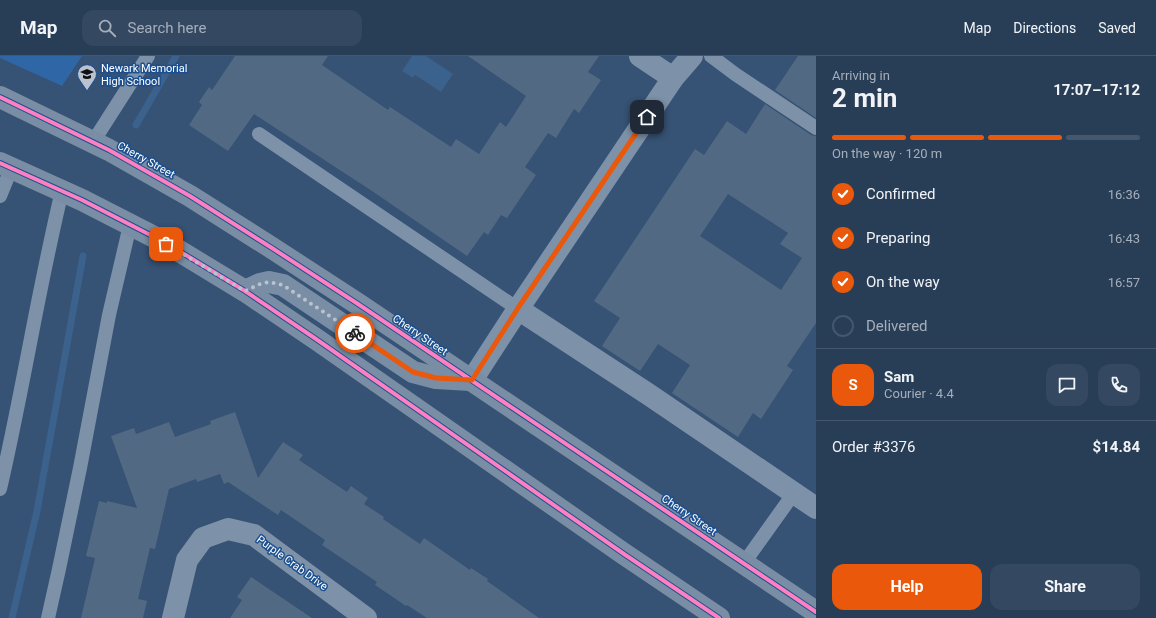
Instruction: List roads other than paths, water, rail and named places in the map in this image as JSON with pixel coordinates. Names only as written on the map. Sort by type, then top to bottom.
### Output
[{"type":"main road","name":"Cherry Street","points":[[0,97],[110,150],[190,196],[285,256],[472,380],[816,612]]},
{"type":"main road","points":[[6,166],[82,200],[130,225],[166,244],[245,291],[718,618]]},
{"type":"main road","points":[[245,291],[260,284],[269,282],[283,285],[413,372],[436,378],[472,380]]},
{"type":"street","points":[[640,56],[673,78]]},
{"type":"street","points":[[472,380],[518,308],[673,78],[692,56]]},
{"type":"street","points":[[518,308],[816,508]]},
{"type":"street","name":"Purple Crab Drive","points":[[173,618],[187,560],[203,538],[228,528],[254,535],[366,618]]},
{"type":"lane","points":[[93,142],[148,56]]},
{"type":"lane","points":[[711,56],[735,74],[816,128]]},
{"type":"lane","points":[[259,134],[518,308]]},
{"type":"lane","points":[[0,196],[6,166]]},
{"type":"lane","points":[[0,489],[62,191]]},
{"type":"lane","points":[[48,618],[80,468],[109,315],[130,225]]},
{"type":"lane","points":[[744,563],[794,493]]},
{"type":"waterway","points":[[136,125],[176,56]]},
{"type":"waterway","points":[[12,618],[37,511],[83,256]]},
{"type":"place","name":"Newark Memorial High School","points":[[87,91]]}]
